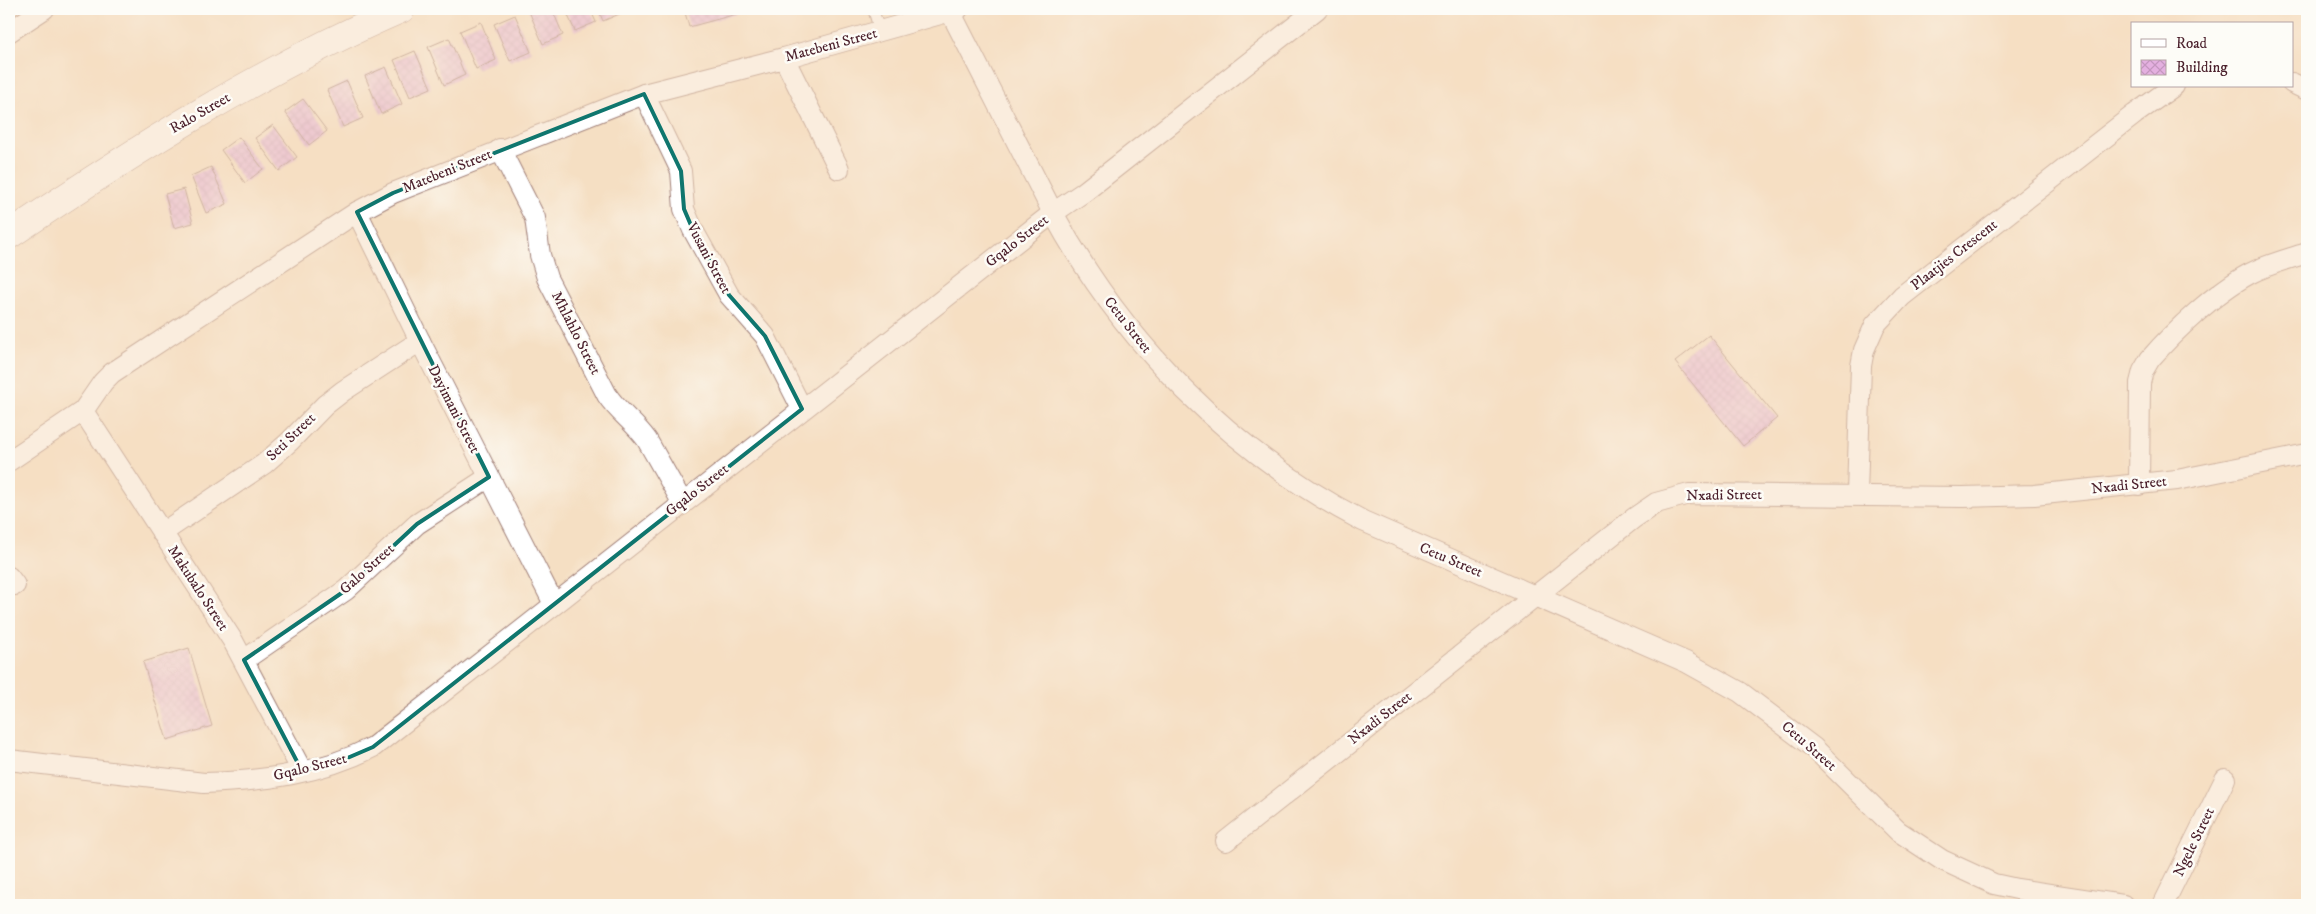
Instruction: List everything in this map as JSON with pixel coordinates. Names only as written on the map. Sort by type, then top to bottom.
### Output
[{"type":"street","points":[[9,32],[44,9]]},
{"type":"street","name":"Ralo Street","points":[[9,235],[126,157],[198,113],[286,64],[401,9]]},
{"type":"street","name":"Gqalo Street","points":[[9,760],[204,783],[266,779],[338,762],[372,747],[682,502],[1053,213],[1084,192],[1317,9]]},
{"type":"street","name":"Matebeni Street","points":[[9,461],[83,410],[103,382],[112,373],[357,212],[393,193],[500,149],[644,94],[880,32],[953,10]]},
{"type":"street","name":"Cetu Street","points":[[953,10],[1053,213],[1067,239],[1101,290],[1149,353],[1175,381],[1264,458],[1325,501],[1364,521],[1686,662],[1740,692],[1814,748],[1898,832],[1942,860],[1994,884],[2025,891],[2123,905]]},
{"type":"street","points":[[784,58],[839,169]]},
{"type":"street","points":[[2294,84],[2307,90]]},
{"type":"street","name":"Plaatjies Crescent","points":[[1858,494],[1861,366],[1869,337],[1883,315],[1902,296],[2037,189],[2171,88]]},
{"type":"street","name":"Vusani Street","points":[[644,94],[681,171],[684,210],[693,230],[728,295],[765,336],[802,410]]},
{"type":"street","name":"Mhlahlo Street","points":[[500,149],[535,218],[540,255],[547,278],[607,395],[614,406],[647,440],[682,502]]},
{"type":"street","name":"Dayimani Street","points":[[357,212],[420,341],[554,604]]},
{"type":"street","points":[[2140,485],[2140,383],[2150,359],[2220,293],[2235,282],[2267,266],[2307,253]]},
{"type":"street","name":"Seti Street","points":[[162,533],[264,464],[289,442],[325,405],[343,391],[420,341]]},
{"type":"street","name":"Makubalo Street","points":[[83,410],[244,660],[302,771]]},
{"type":"street","name":"Nxadi Street","points":[[1226,841],[1646,509],[1669,498],[1689,494],[1858,494],[1963,497],[2034,495],[2140,485],[2209,475],[2307,454]]},
{"type":"street","name":"Galo Street","points":[[244,660],[346,590],[417,524],[489,477]]},
{"type":"street","name":"Ngele Street","points":[[2163,905],[2225,779]]},
{"type":"lane","points":[[873,9],[880,32]]},
{"type":"highlighted area","points":[[644,94],[681,171],[684,209],[693,230],[729,295],[765,336],[802,409],[373,747],[338,762],[302,771],[244,660],[346,590],[417,524],[489,477],[357,212],[393,193]]},
{"type":"building","points":[[528,9],[552,9],[563,35],[543,44]]},
{"type":"building","points":[[565,9],[590,9],[596,22],[575,31]]},
{"type":"building","points":[[598,9],[623,9],[624,12],[603,21]]},
{"type":"building","points":[[684,9],[743,9],[744,12],[689,27]]},
{"type":"building","points":[[515,15],[531,52],[510,61],[494,24]]},
{"type":"building","points":[[481,22],[496,60],[476,69],[460,31]]},
{"type":"building","points":[[449,38],[465,75],[444,85],[428,47]]},
{"type":"building","points":[[415,51],[431,88],[410,97],[394,60]]},
{"type":"building","points":[[386,67],[402,104],[381,114],[365,76]]},
{"type":"building","points":[[347,81],[363,118],[343,127],[327,90]]},
{"type":"building","points":[[303,99],[327,131],[309,145],[285,112]]},
{"type":"building","points":[[273,125],[297,157],[279,171],[255,138]]},
{"type":"building","points":[[239,137],[263,169],[245,183],[221,150]]},
{"type":"building","points":[[211,167],[227,204],[206,213],[191,176]]},
{"type":"building","points":[[184,189],[193,223],[174,228],[165,194]]},
{"type":"building","points":[[1709,335],[1777,418],[1743,446],[1675,362]]},
{"type":"building","points":[[189,648],[212,726],[167,740],[143,662]]}]
